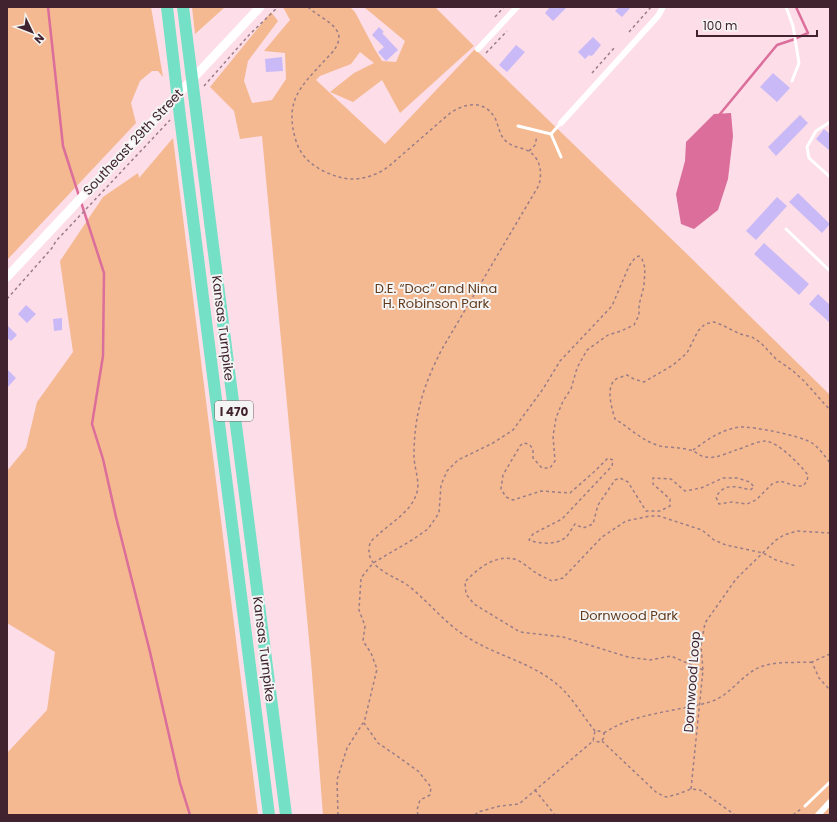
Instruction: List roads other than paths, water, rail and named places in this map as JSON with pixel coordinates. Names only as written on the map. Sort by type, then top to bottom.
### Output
[{"type":"highway","name":"Kansas Turnpike","points":[[167,7],[269,815]]},
{"type":"highway","name":"Kansas Turnpike","points":[[184,7],[286,815]]},
{"type":"main road","name":"Southeast 29th Street","points":[[7,277],[260,7]]},
{"type":"street","points":[[478,49],[517,7]]},
{"type":"street","points":[[561,123],[658,16],[663,7]]},
{"type":"street","points":[[818,815],[830,802]]},
{"type":"lane","points":[[786,7],[793,26],[799,63],[792,82]]},
{"type":"lane","points":[[830,122],[816,131],[807,147],[809,158],[830,177]]},
{"type":"lane","points":[[551,134],[561,123]]},
{"type":"lane","points":[[518,126],[551,134]]},
{"type":"lane","points":[[551,134],[561,157]]},
{"type":"lane","points":[[786,229],[830,270]]},
{"type":"lane","points":[[805,806],[830,782]]},
{"type":"waterway","points":[[48,7],[63,146],[79,196]]},
{"type":"waterway","points":[[720,114],[777,45],[808,33],[796,7]]},
{"type":"waterway","points":[[81,202],[104,273],[103,356],[92,424],[103,459],[180,783],[190,815]]},
{"type":"park label","name":"D.E. “Doc” and Nina H. Robinson Park","points":[[436,296]]},
{"type":"park label","name":"Dornwood Park","points":[[629,615]]}]
